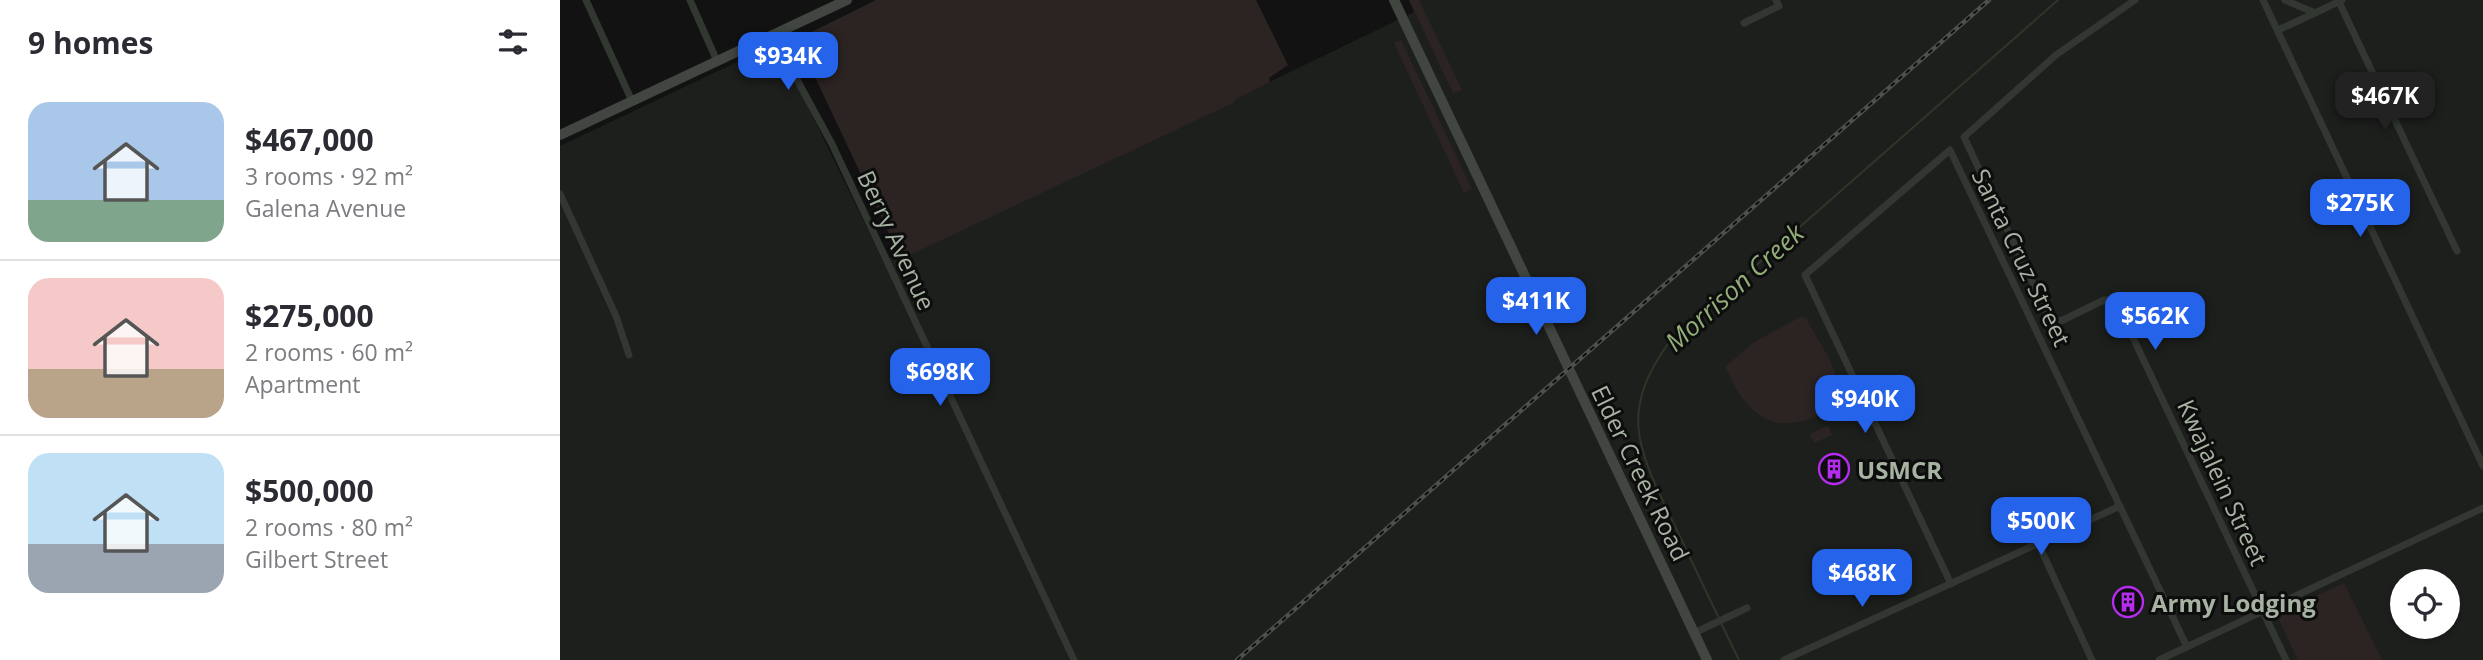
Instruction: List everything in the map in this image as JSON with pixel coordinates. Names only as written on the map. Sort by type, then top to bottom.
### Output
[{"type":"street","points":[[586,0],[632,101]]},
{"type":"street","points":[[690,0],[717,61]]},
{"type":"street","points":[[560,135],[848,0]]},
{"type":"street","name":"Elder Creek Road","points":[[1394,0],[1707,660]]},
{"type":"street","points":[[1744,23],[1779,6],[1776,0]]},
{"type":"street","name":"Kwajalein Street","points":[[2136,0],[2056,55],[1964,137],[2049,318],[2062,321],[2104,300],[2117,304],[2286,660]]},
{"type":"street","points":[[2263,0],[2483,466]]},
{"type":"street","points":[[2285,0],[2315,13]]},
{"type":"street","points":[[2278,30],[2341,1],[2457,251]]},
{"type":"street","name":"Berry Avenue","points":[[782,31],[785,37],[777,43],[832,144],[1074,660]]},
{"type":"street","name":"Santa Cruz Street","points":[[1951,584],[1805,275],[1950,150],[2187,647]]},
{"type":"street","points":[[560,194],[616,316],[629,355]]},
{"type":"street","points":[[1784,660],[2120,506]]},
{"type":"street","points":[[2159,660],[2483,508]]},
{"type":"street","points":[[2038,543],[2092,660]]},
{"type":"street","points":[[1694,633],[1747,608]]},
{"type":"shaded area","points":[[876,0],[1256,0],[1288,65],[1269,78],[1270,82],[1233,103],[901,259],[797,39]]},
{"type":"shaded area","points":[[1409,0],[1419,0],[1462,90],[1453,93]]},
{"type":"shaded area","points":[[1410,0],[2483,0],[2483,660],[560,660],[560,146],[777,43],[883,261],[1228,102],[1414,12]]},
{"type":"shaded area","points":[[1401,40],[1472,189],[1464,193],[1394,43]]},
{"type":"shaded area","points":[[1800,317],[1806,318],[1830,360],[1846,403],[1806,420],[1780,423],[1768,420],[1744,400],[1725,367],[1753,343]]},
{"type":"shaded area","points":[[1828,426],[1832,435],[1814,443],[1810,434]]},
{"type":"shaded area","points":[[2344,583],[2382,660],[2298,660],[2276,614]]},
{"type":"waterway","name":"Morrison Creek","points":[[1719,618],[1660,495],[1643,451],[1639,410],[1654,366],[1670,341],[2058,0]]},
{"type":"waterway","name":"Morrison Creek","points":[[1721,623],[1739,660]]},
{"type":"railway","points":[[1237,660],[1989,0]]},
{"type":"place","name":"USMCR","points":[[1834,469]]},
{"type":"place","name":"Army Lodging","points":[[2128,602]]}]
